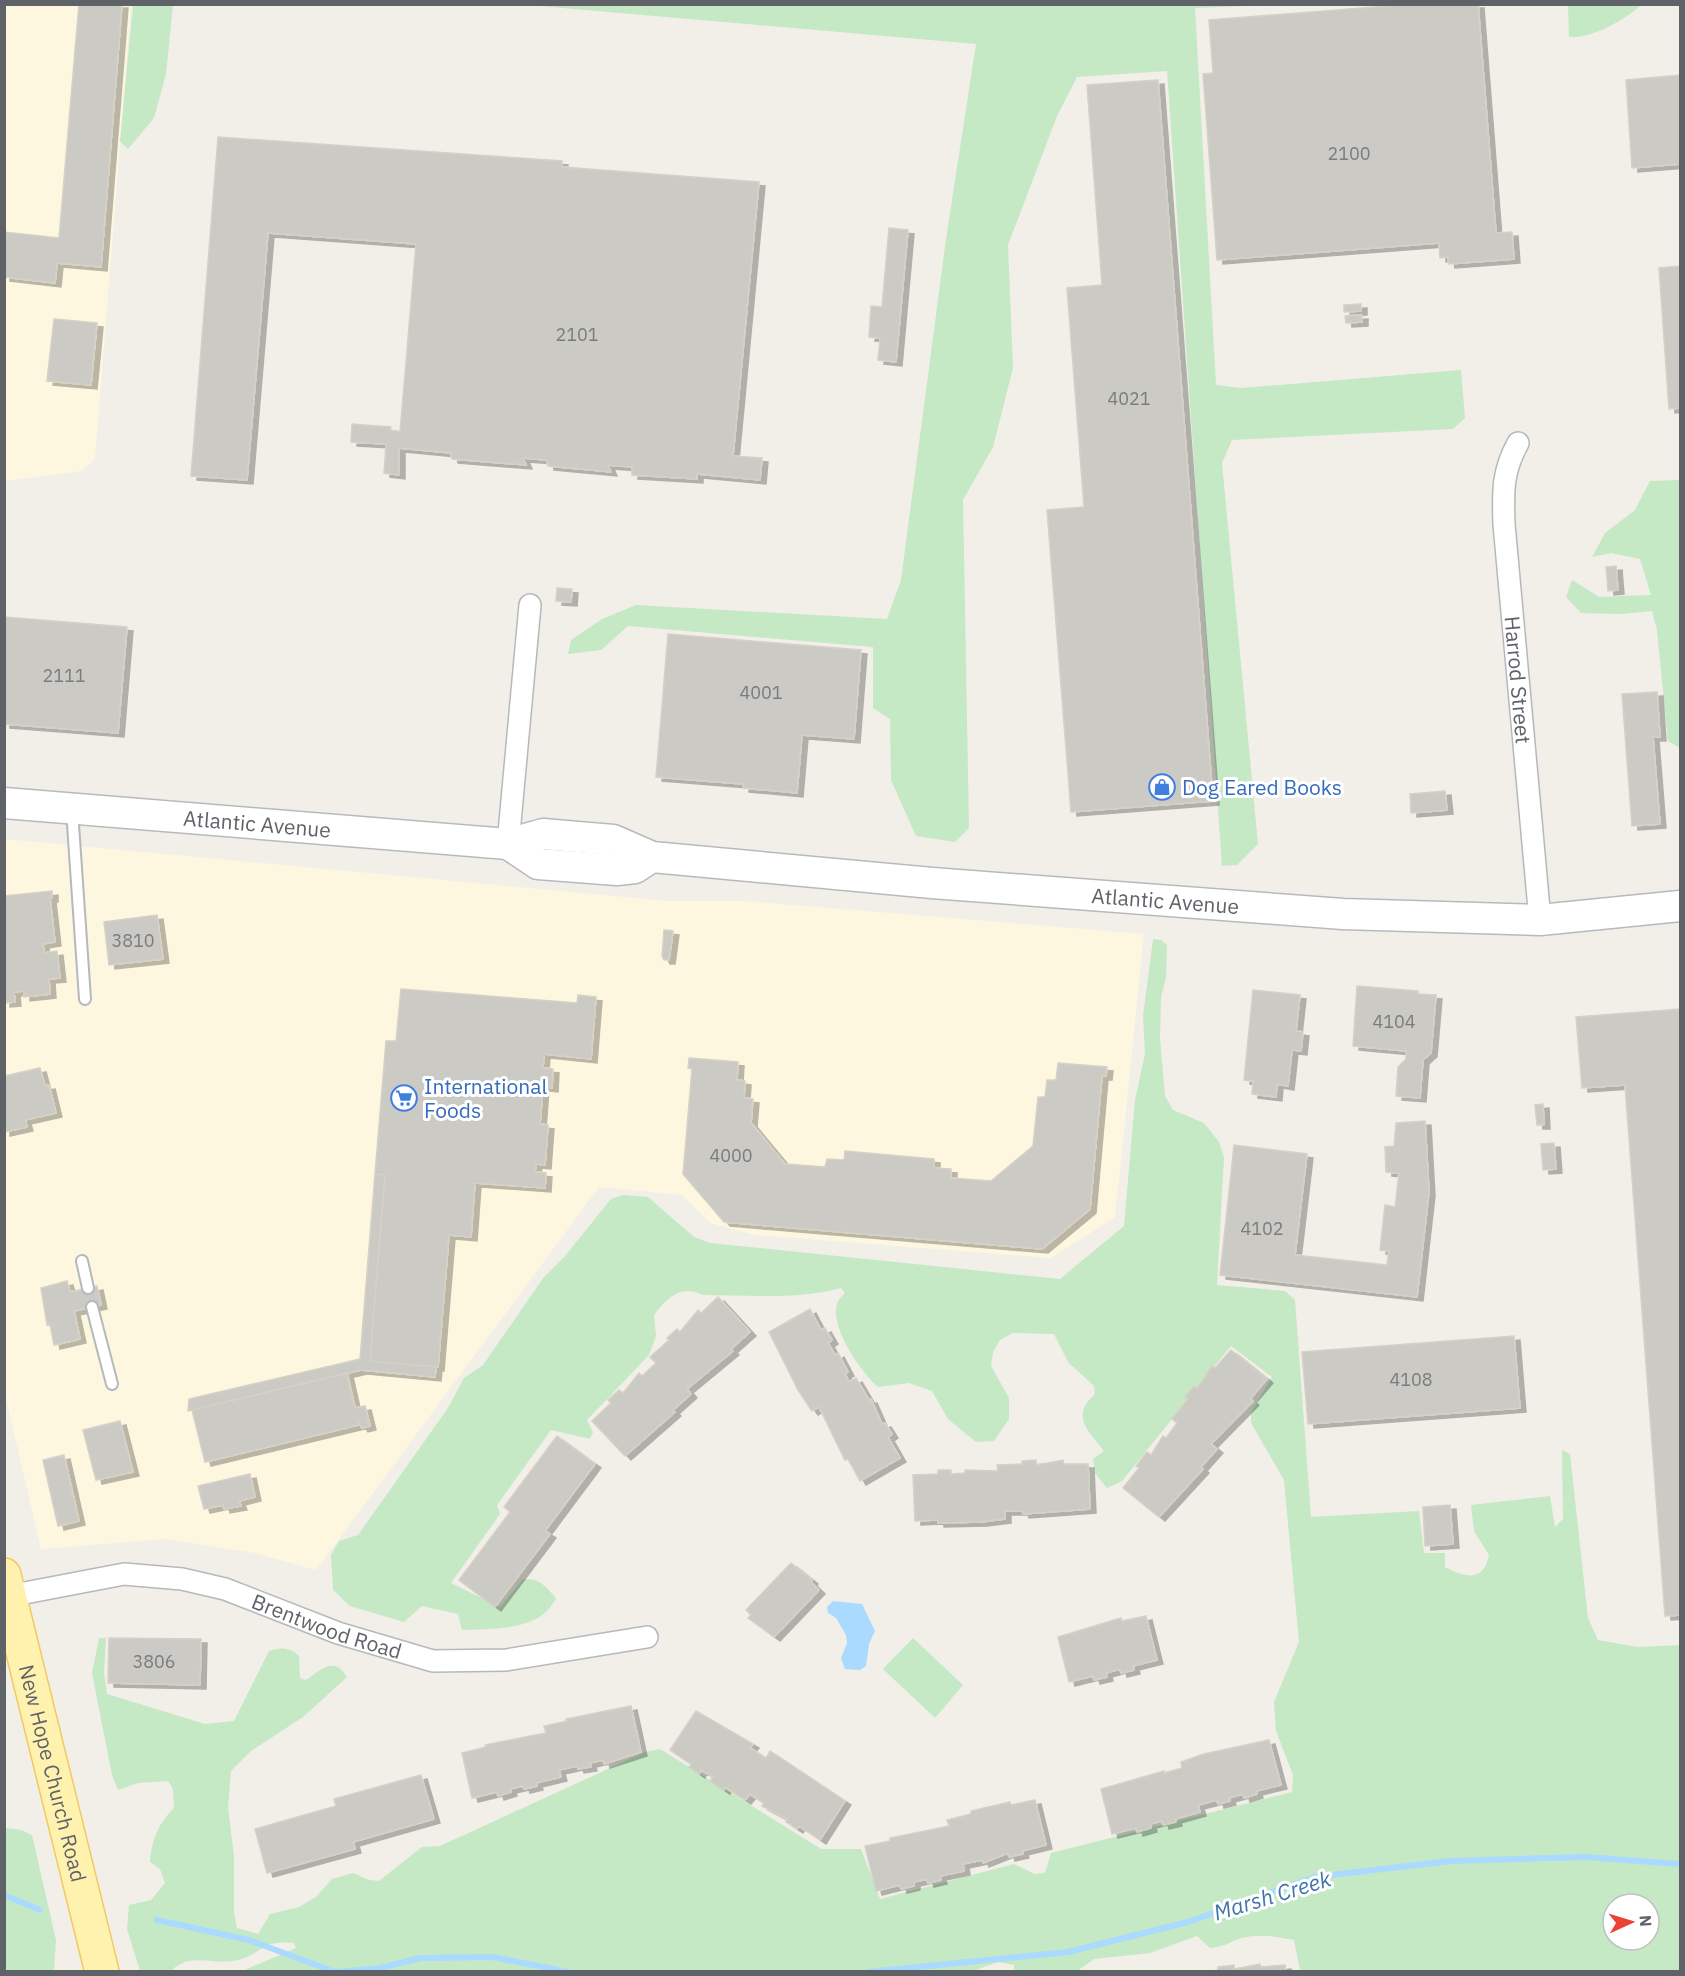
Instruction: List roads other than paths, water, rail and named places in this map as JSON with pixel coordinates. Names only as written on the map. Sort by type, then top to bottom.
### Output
[{"type":"main road","name":"Atlantic Avenue","points":[[4,803],[508,844],[538,864],[617,870],[635,868],[652,857],[1197,904],[1355,914],[1540,920],[1680,906]]},
{"type":"main road","name":"New Hope Church Road","points":[[7,1586],[102,1971]]},
{"type":"street","name":"Harrod Street","points":[[1518,444],[1506,468],[1503,490],[1504,524],[1540,920]]},
{"type":"street","points":[[508,844],[530,605]]},
{"type":"street","name":"Brentwood Road","points":[[7,1586],[124,1575],[182,1579],[225,1589],[338,1634],[433,1661],[506,1660],[647,1637]]},
{"type":"lane","points":[[72,810],[85,999]]},
{"type":"lane","points":[[82,1261],[88,1288]]},
{"type":"lane","points":[[92,1307],[112,1384]]},
{"type":"water","points":[[833,1601],[862,1604],[875,1631],[869,1644],[866,1666],[860,1670],[845,1669],[841,1658],[847,1643],[846,1635],[836,1618],[828,1613],[827,1607]]},
{"type":"waterway","name":"Marsh Creek","points":[[868,1972],[1068,1952],[1188,1922],[1315,1877],[1450,1861],[1585,1857],[1680,1864]]},
{"type":"waterway","name":"Marsh Creek","points":[[4,1895],[40,1910]]},
{"type":"waterway","name":"Marsh Creek","points":[[157,1920],[249,1940],[335,1972]]},
{"type":"waterway","name":"Marsh Creek","points":[[336,1972],[381,1968],[420,1958],[493,1957],[568,1972]]},
{"type":"place","name":"Dog Eared Books","points":[[1162,787]]},
{"type":"place","name":"International Foods","points":[[404,1098]]}]
